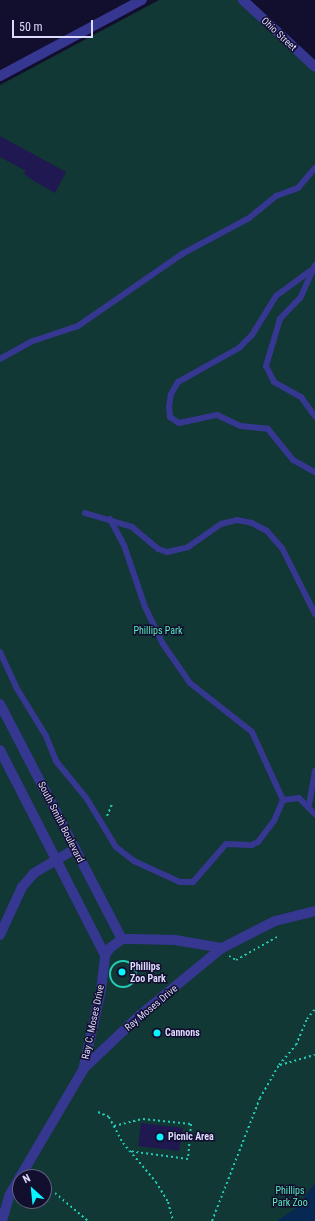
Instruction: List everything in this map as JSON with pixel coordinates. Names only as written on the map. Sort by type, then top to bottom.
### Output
[{"type":"street","points":[[0,76],[142,0]]},
{"type":"street","name":"Ohio Street","points":[[243,0],[315,67]]},
{"type":"street","name":"South Smith Boulevard","points":[[0,704],[122,940]]},
{"type":"street","name":"South Smith Boulevard","points":[[0,750],[105,955]]},
{"type":"street","points":[[0,935],[22,887],[40,867],[75,849]]},
{"type":"street","points":[[105,955],[122,940],[175,940],[222,948],[275,921],[315,911]]},
{"type":"street","name":"Ray Moses Drive","points":[[83,1070],[140,1015],[222,948]]},
{"type":"street","name":"Ray C. Moses Drive","points":[[25,1169],[83,1070],[101,990],[105,955]]},
{"type":"street","name":"Ray C. Moses Drive","points":[[2,1221],[9,1196],[12,1191]]},
{"type":"lane","points":[[0,359],[33,341],[78,326],[182,254],[249,218],[276,196],[298,188],[315,168]]},
{"type":"lane","points":[[315,265],[310,271],[276,296],[252,335],[239,348],[178,382],[171,394],[168,407],[170,417],[179,423],[217,415],[241,426],[268,429],[293,460],[315,472]]},
{"type":"lane","points":[[310,271],[300,298],[280,319],[266,366],[274,382],[301,397],[315,416]]},
{"type":"lane","points":[[85,513],[110,519],[139,531],[158,549],[172,552],[188,547],[221,524],[237,520],[252,523],[267,531],[282,548],[315,614]]},
{"type":"lane","points":[[0,652],[16,687],[46,736],[56,761],[87,799],[105,829],[123,854],[154,871],[188,883],[201,876],[226,844],[252,845],[258,842],[274,821],[283,800],[252,732],[190,683],[163,644],[145,607],[124,545],[110,519]]},
{"type":"lane","points":[[309,805],[315,771]]},
{"type":"lane","points":[[283,800],[299,798],[309,805],[315,814]]},
{"type":"path","points":[[105,829],[113,802]]},
{"type":"path","points":[[229,956],[236,960],[277,936]]},
{"type":"path","points":[[119,960],[128,961],[135,967],[137,976],[132,984],[120,987],[110,978],[110,970],[119,960]]},
{"type":"path","points":[[212,1221],[251,1118],[279,1065],[296,1045],[315,1009]]},
{"type":"path","points":[[279,1065],[315,1054]]},
{"type":"path","points":[[98,1112],[109,1117],[130,1151],[162,1191],[174,1221]]},
{"type":"path","points":[[114,1126],[143,1118],[191,1124],[188,1159],[130,1151]]},
{"type":"path","points":[[55,1193],[88,1221]]},
{"type":"green space","name":"Phillips Park","points":[[159,0],[239,0],[315,72],[315,1221],[0,1221],[0,85]]},
{"type":"water","points":[[315,1183],[315,1221],[277,1221],[295,1209]]},
{"type":"building","points":[[0,136],[66,172],[55,193],[24,174],[26,171],[0,157]]},
{"type":"building","name":"Picnic Area","points":[[141,1123],[183,1128],[179,1151],[138,1146]]},
{"type":"place","name":"Phillips Zoo Park","points":[[122,972]]},
{"type":"place","name":"Cannons","points":[[157,1033]]},
{"type":"place","name":"Picnic Area","points":[[160,1137]]},
{"type":"park label","name":"Phillips Park Zoo","points":[[290,1196]]}]
